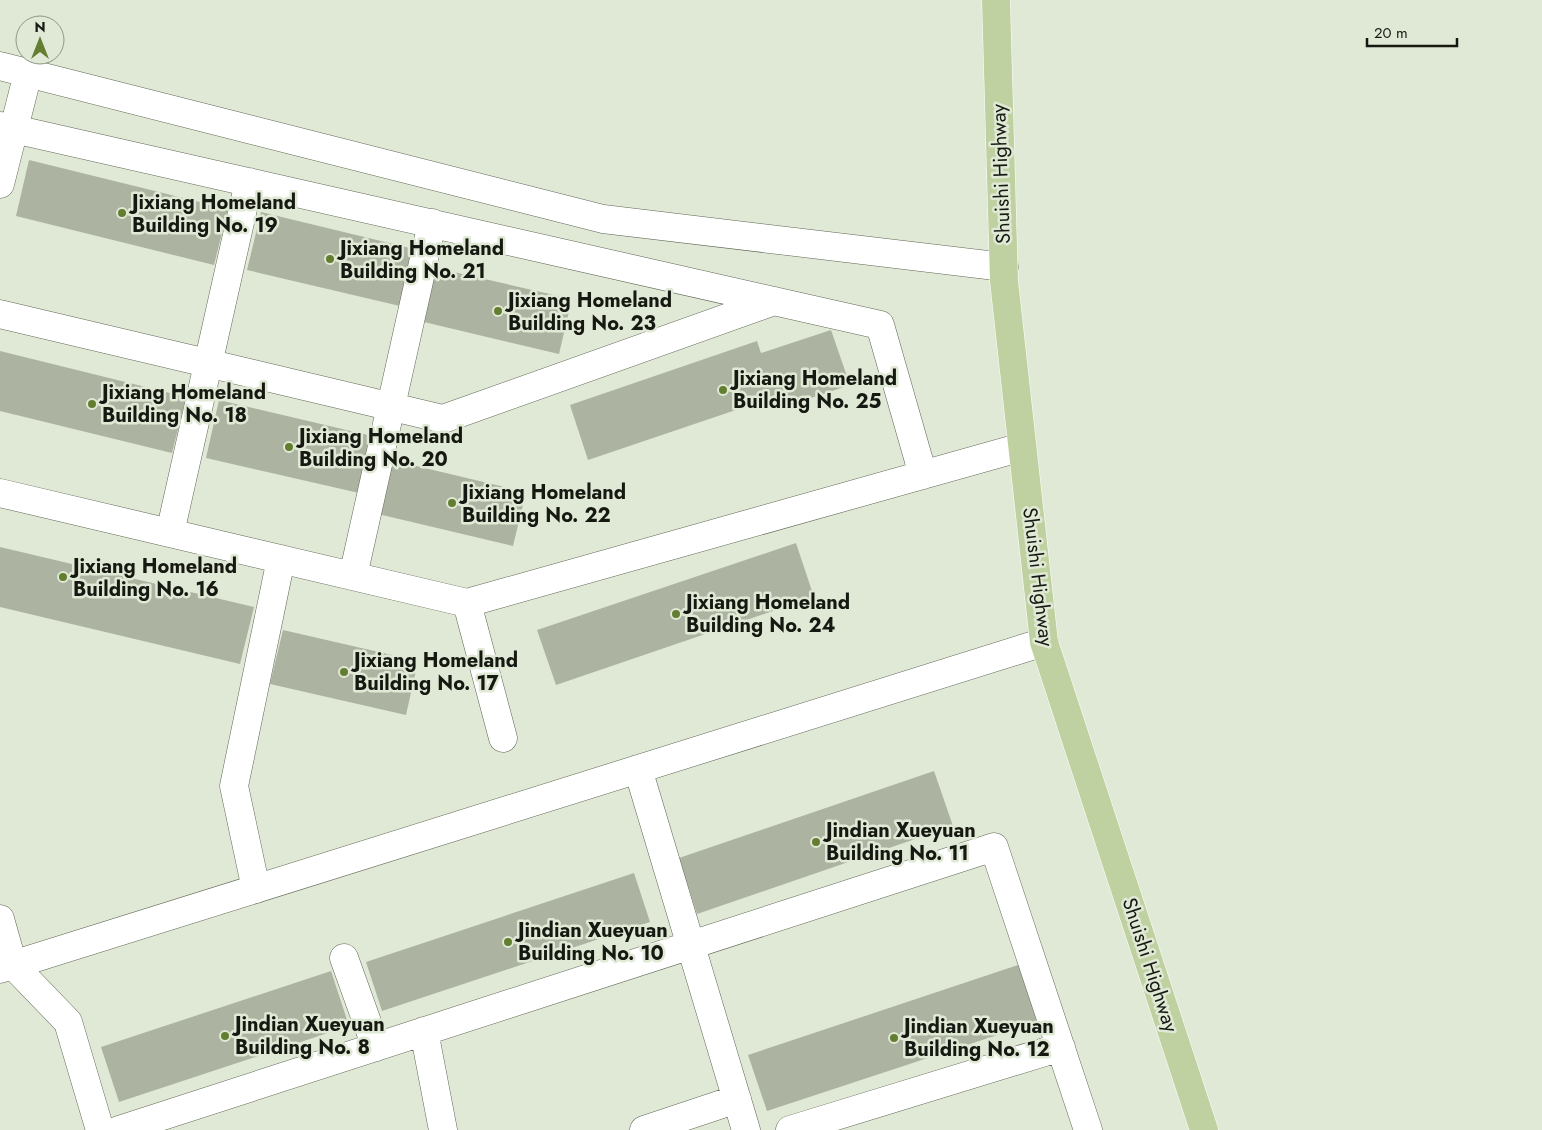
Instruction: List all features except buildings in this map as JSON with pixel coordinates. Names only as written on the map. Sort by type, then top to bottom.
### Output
[{"type":"main road","name":"Shuishi Highway","points":[[996,0],[1004,267],[1044,642],[1204,1130]]},
{"type":"street","points":[[0,66],[603,219],[1004,267]]},
{"type":"street","points":[[0,184],[7,127],[28,74]]},
{"type":"street","points":[[7,127],[880,325],[923,475]]},
{"type":"street","points":[[170,533],[249,182]]},
{"type":"street","points":[[353,576],[432,224]]},
{"type":"street","points":[[0,314],[443,419],[774,301]]},
{"type":"street","points":[[0,493],[467,602],[1022,447]]},
{"type":"street","points":[[256,889],[234,786],[281,559]]},
{"type":"street","points":[[467,602],[503,738]]},
{"type":"street","points":[[6,967],[1044,642]]},
{"type":"street","points":[[638,769],[746,1130]]},
{"type":"street","points":[[119,1130],[994,847],[1088,1130]]},
{"type":"street","points":[[0,919],[6,967],[68,1022],[100,1130]]},
{"type":"street","points":[[344,958],[376,1047]]},
{"type":"street","points":[[424,1031],[443,1130]]},
{"type":"street","points":[[790,1130],[1061,1046]]},
{"type":"street","points":[[644,1130],[737,1099]]},
{"type":"place","name":"Jixiang Homeland Building No. 19","points":[[122,213]]},
{"type":"place","name":"Jixiang Homeland Building No. 21","points":[[330,259]]},
{"type":"place","name":"Jixiang Homeland Building No. 23","points":[[498,311]]},
{"type":"place","name":"Jixiang Homeland Building No. 25","points":[[723,390]]},
{"type":"place","name":"Jixiang Homeland Building No. 18","points":[[92,404]]},
{"type":"place","name":"Jixiang Homeland Building No. 20","points":[[289,447]]},
{"type":"place","name":"Jixiang Homeland Building No. 22","points":[[452,503]]},
{"type":"place","name":"Jixiang Homeland Building No. 16","points":[[63,577]]},
{"type":"place","name":"Jixiang Homeland Building No. 24","points":[[676,614]]},
{"type":"place","name":"Jixiang Homeland Building No. 17","points":[[344,672]]},
{"type":"place","name":"Jindian Xueyuan Building No. 11","points":[[816,842]]},
{"type":"place","name":"Jindian Xueyuan Building No. 10","points":[[508,942]]},
{"type":"place","name":"Jindian Xueyuan Building No. 8","points":[[225,1036]]},
{"type":"place","name":"Jindian Xueyuan Building No. 12","points":[[894,1038]]}]
